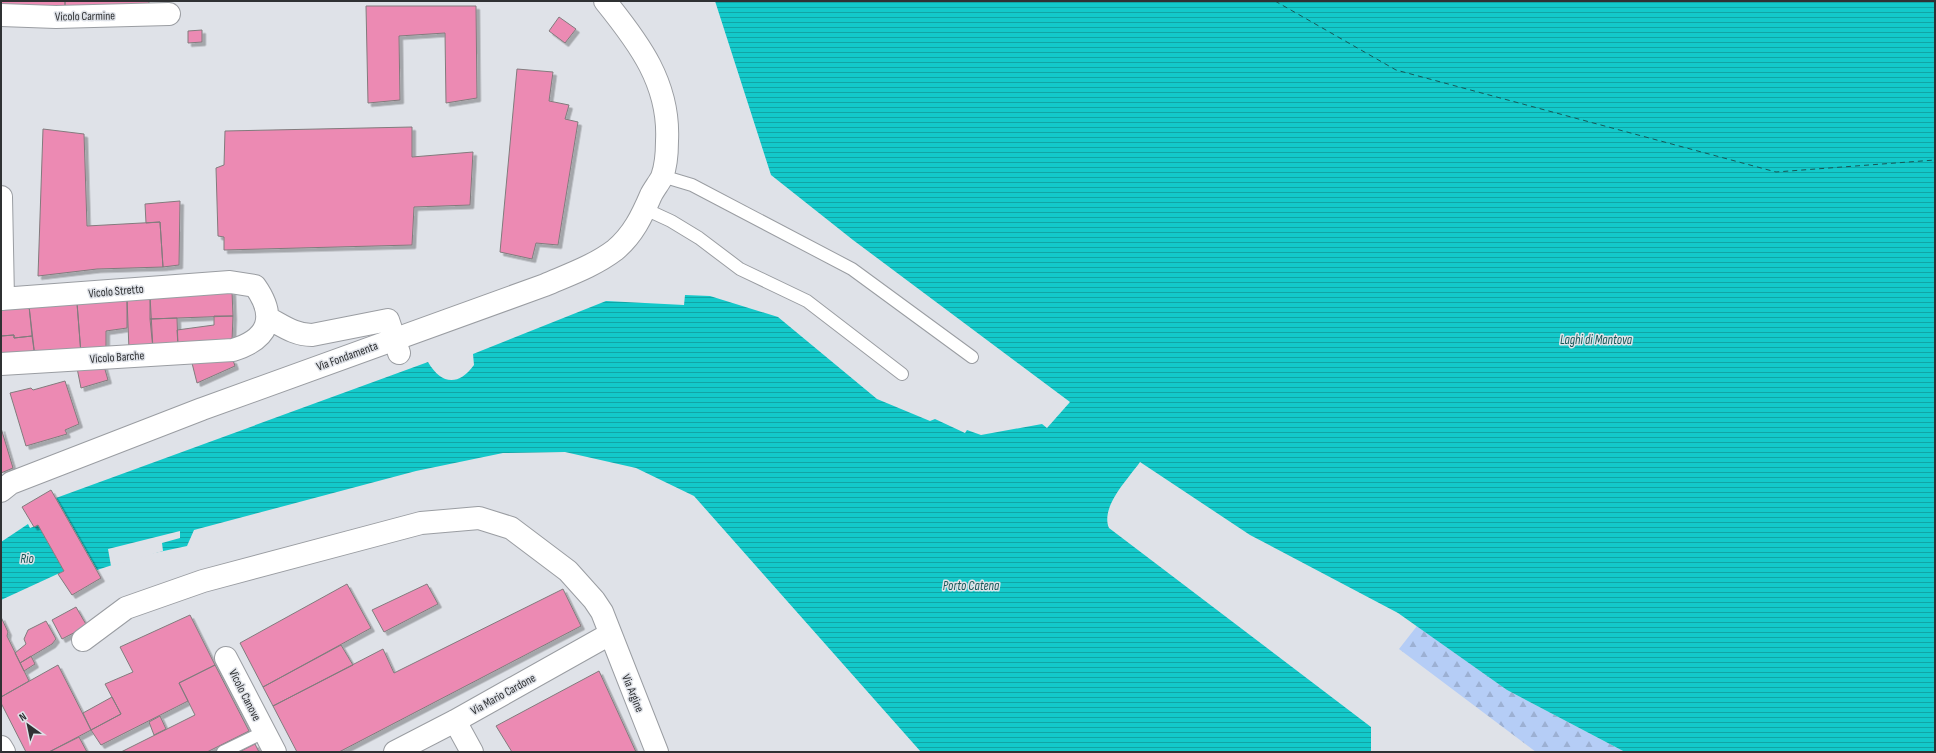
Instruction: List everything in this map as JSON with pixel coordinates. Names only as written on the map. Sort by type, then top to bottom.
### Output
[{"type":"street","name":"Via Fondamenta","points":[[4,487],[202,409],[397,346],[545,285],[600,260],[626,238],[640,220],[653,192],[667,154],[668,140],[665,102],[658,82],[630,33],[605,1]]},
{"type":"street","name":"Vicolo Carmine","points":[[1,15],[56,17],[169,14]]},
{"type":"street","points":[[1,197],[2,299]]},
{"type":"street","name":"Vicolo Stretto","points":[[2,299],[230,282],[255,286],[264,302],[268,318]]},
{"type":"street","points":[[268,318],[293,332],[304,335],[312,335],[388,320],[397,346]]},
{"type":"street","name":"Vicolo Barche","points":[[1,364],[233,350],[248,346],[258,338],[265,330],[268,318]]},
{"type":"street","name":"Via Argine","points":[[84,640],[126,608],[204,581],[421,523],[479,518],[511,528],[568,571],[594,600],[602,612],[657,752]]},
{"type":"street","name":"Via Mario Cardone","points":[[395,752],[455,721],[610,634]]},
{"type":"street","name":"Vicolo Canove","points":[[226,658],[275,752]]},
{"type":"street","points":[[455,721],[472,752]]},
{"type":"street","points":[[1,747],[4,752]]},
{"type":"lane","points":[[902,374],[807,301],[740,269],[682,228],[653,192],[692,185],[852,270],[972,357]]},
{"type":"lane","name":"Vicolo Canove","points":[[223,752],[264,732]]},
{"type":"green space","points":[[1417,626],[1507,690],[1625,752],[1536,752],[1399,649]]},
{"type":"water","name":"Laghi di Mantova","points":[[715,1],[1935,1],[1935,752],[1625,752],[1507,690],[1398,613],[1250,535],[1140,462],[1112,502],[1108,511],[1107,520],[1109,528],[1371,727],[1371,752],[921,752],[694,496],[636,468],[565,452],[503,453],[416,471],[194,530],[187,546],[140,556],[97,570],[56,498],[428,362],[438,375],[450,380],[456,380],[468,372],[474,365],[473,354],[606,301],[684,305],[685,295],[710,296],[778,317],[877,399],[930,421],[935,419],[965,433],[967,430],[981,435],[1042,424],[1047,428],[1070,402],[853,240],[771,175]]},
{"type":"water","name":"Rio","points":[[28,524],[30,528],[38,525],[64,571],[1,600],[1,542]]},
{"type":"pier","points":[[180,531],[180,538],[162,543],[163,551],[111,566],[108,549]]},
{"type":"building","points":[[1,1],[65,1],[65,6],[1,8]]},
{"type":"building","points":[[65,1],[149,1],[149,6],[65,6]]},
{"type":"building","points":[[366,6],[476,6],[477,98],[446,103],[445,33],[399,36],[400,100],[368,103]]},
{"type":"building","points":[[559,17],[576,29],[565,43],[549,31]]},
{"type":"building","points":[[202,30],[202,42],[188,43],[188,31]]},
{"type":"building","points":[[517,69],[553,72],[549,101],[569,105],[565,119],[578,122],[558,245],[536,243],[532,259],[500,252]]},
{"type":"building","points":[[412,127],[412,157],[473,152],[470,205],[414,207],[412,245],[224,250],[224,237],[218,236],[216,168],[224,165],[225,131]]},
{"type":"building","points":[[43,129],[84,134],[87,226],[160,222],[163,267],[97,269],[38,276]]},
{"type":"building","points":[[180,201],[179,265],[163,267],[160,222],[146,223],[145,204]]},
{"type":"building","points":[[232,291],[233,316],[150,319],[150,296]]},
{"type":"building","points":[[150,296],[153,349],[129,350],[127,299]]},
{"type":"building","points":[[127,299],[127,328],[106,331],[106,351],[81,354],[77,303]]},
{"type":"building","points":[[77,303],[81,354],[35,357],[29,306]]},
{"type":"building","points":[[29,306],[32,336],[14,338],[14,335],[1,336],[1,309]]},
{"type":"building","points":[[214,316],[233,316],[232,341],[178,346],[177,330],[214,325]]},
{"type":"building","points":[[177,318],[178,346],[153,349],[150,319]]},
{"type":"building","points":[[14,335],[14,338],[32,336],[35,357],[1,358],[1,336]]},
{"type":"building","points":[[191,359],[233,360],[235,366],[197,383]]},
{"type":"building","points":[[104,366],[108,380],[81,388],[77,368]]},
{"type":"building","points":[[65,381],[79,424],[65,430],[67,434],[26,446],[10,393],[31,388],[33,390]]},
{"type":"building","points":[[1,428],[13,468],[1,473]]},
{"type":"building","points":[[51,490],[101,578],[72,595],[58,574],[64,571],[38,525],[34,527],[22,507]]},
{"type":"building","points":[[347,584],[371,628],[263,687],[240,643]]},
{"type":"building","points":[[427,584],[438,604],[384,632],[372,610]]},
{"type":"building","points":[[563,589],[581,626],[339,752],[297,752],[273,706],[383,649],[394,673]]},
{"type":"building","points":[[76,607],[87,626],[62,639],[52,620]]},
{"type":"building","points":[[190,615],[215,665],[179,683],[188,701],[101,745],[91,730],[121,714],[105,684],[133,672],[120,647]]},
{"type":"building","points":[[1,617],[8,632],[7,636],[29,681],[1,697]]},
{"type":"building","points":[[46,621],[56,639],[52,644],[20,663],[15,653],[26,644],[24,639],[28,630]]},
{"type":"building","points":[[341,645],[353,665],[273,706],[263,687]]},
{"type":"building","points":[[31,656],[35,664],[24,671],[20,663]]},
{"type":"building","points":[[58,665],[91,730],[49,752],[26,752],[1,703],[1,697]]},
{"type":"building","points":[[215,665],[249,731],[207,752],[121,752],[195,715],[179,683]]},
{"type":"building","points":[[599,671],[636,752],[512,752],[496,726]]},
{"type":"building","points":[[112,697],[121,714],[91,730],[83,713]]},
{"type":"building","points":[[160,716],[166,729],[154,735],[149,722]]},
{"type":"building","points":[[79,737],[87,752],[49,752]]},
{"type":"building","points":[[255,744],[259,752],[239,752]]},
{"type":"ferry route","points":[[1275,1],[1396,70],[1776,172],[1935,160]]},
{"type":"water label","name":"Porto Catena","points":[[971,585]]}]
